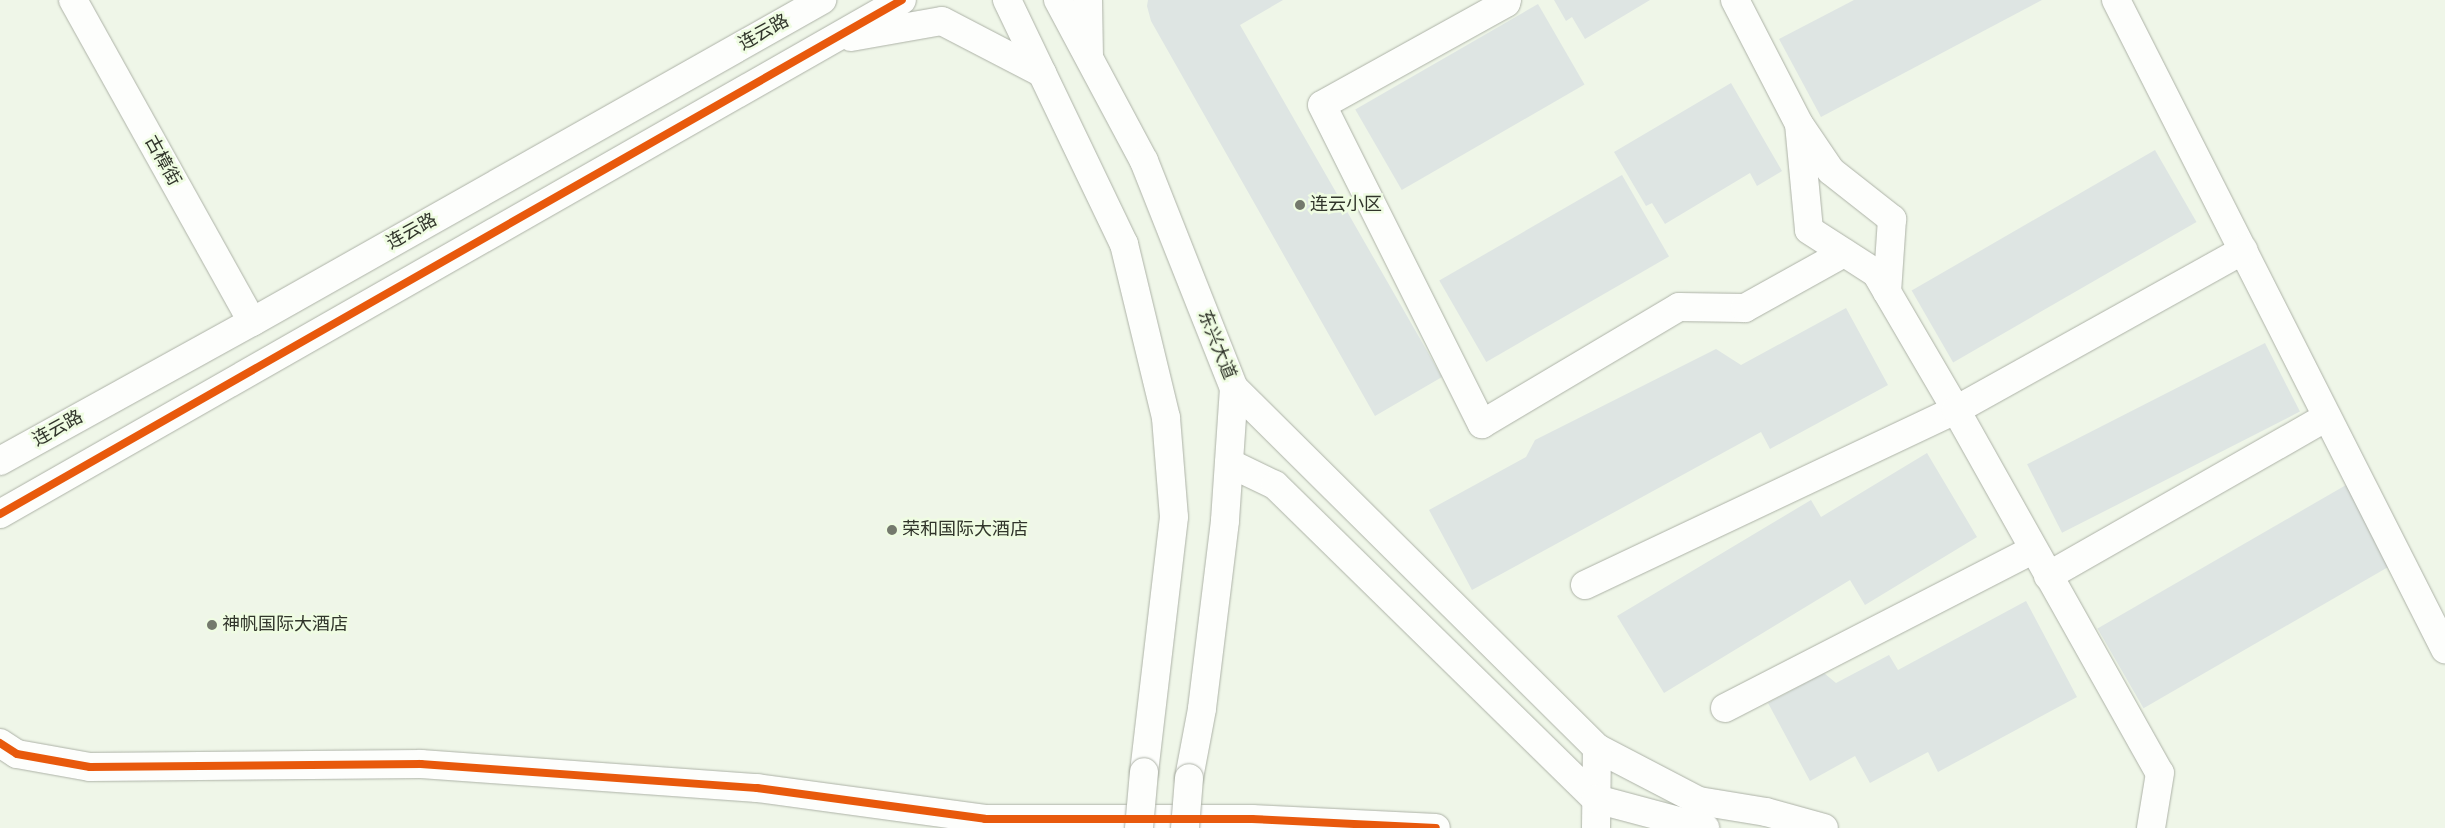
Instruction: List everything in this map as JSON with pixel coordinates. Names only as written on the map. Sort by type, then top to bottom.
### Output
[{"type":"street","name":"古樟街","points":[[73,0],[252,322]]},
{"type":"street","name":"连云路","points":[[0,461],[252,322],[822,0]]},
{"type":"street","points":[[0,514],[902,0]]},
{"type":"street","points":[[1007,0],[1124,244],[1166,418],[1174,517],[1139,828]]},
{"type":"street","name":"东兴大道","points":[[1058,0],[1144,161],[1234,388],[1224,530],[1202,709],[1189,778],[1185,828]]},
{"type":"street","points":[[1088,0],[1089,59]]},
{"type":"street","points":[[1507,0],[1506,3],[1322,105],[1482,424],[1679,307],[1745,308],[1844,252]]},
{"type":"street","points":[[1735,0],[1799,124],[1831,171],[1892,219],[1887,292]]},
{"type":"street","points":[[2116,0],[2445,649]]},
{"type":"street","points":[[830,41],[942,21],[1042,73]]},
{"type":"street","points":[[1799,124],[1809,230],[1876,273],[1956,410],[2032,550],[2160,773],[2151,828]]},
{"type":"street","points":[[1585,585],[1956,410],[2243,250]]},
{"type":"street","points":[[1234,388],[1597,748],[1699,800],[1766,812],[1824,828]]},
{"type":"street","points":[[2048,576],[2327,417]]},
{"type":"street","points":[[1228,463],[1275,485],[1428,632],[1596,799],[1705,828]]},
{"type":"street","points":[[1725,708],[2032,550]]},
{"type":"street","points":[[0,743],[17,754],[90,767],[421,764],[756,788],[985,819],[1252,819],[1436,828]]},
{"type":"street","points":[[1596,828],[1597,748]]},
{"type":"building","name":"连云小区","points":[[1148,0],[1283,0],[1240,25],[1442,377],[1375,416],[1151,21],[1147,6]]},
{"type":"building","points":[[1554,0],[1650,0],[1585,39],[1572,17],[1566,21]]},
{"type":"building","points":[[1854,0],[2042,0],[1821,117],[1779,39]]},
{"type":"building","points":[[1538,4],[1584,85],[1402,190],[1355,110]]},
{"type":"building","points":[[1731,83],[1782,171],[1757,186],[1750,173],[1665,224],[1652,203],[1646,206],[1614,152]]},
{"type":"building","points":[[2155,150],[2196,222],[1953,362],[1912,291]]},
{"type":"building","points":[[1622,175],[1669,256],[1486,362],[1439,280]]},
{"type":"building","points":[[1846,308],[1888,385],[1770,449],[1761,432],[1472,590],[1429,510],[1526,457],[1535,440],[1716,349],[1741,365]]},
{"type":"building","points":[[2265,343],[2300,412],[2062,533],[2027,464]]},
{"type":"building","points":[[1927,453],[1977,537],[1865,605],[1850,580],[1664,693],[1617,616],[1811,500],[1821,517]]},
{"type":"building","points":[[2353,481],[2399,561],[2144,708],[2098,629]]},
{"type":"building","points":[[2026,601],[2077,697],[1938,772],[1928,752],[1870,783],[1855,756],[1810,781],[1768,703],[1824,673],[1836,683],[1889,655],[1898,670]]},
{"type":"cycle path","points":[[0,514],[902,0]]},
{"type":"cycle path","points":[[0,743],[17,754],[90,767],[421,764],[757,788],[985,819],[1252,819],[1436,828]]},
{"type":"place","name":"连云小区","points":[[1300,205]]},
{"type":"place","name":"荣和国际大酒店","points":[[892,530]]},
{"type":"place","name":"神帆国际大酒店","points":[[212,625]]}]
